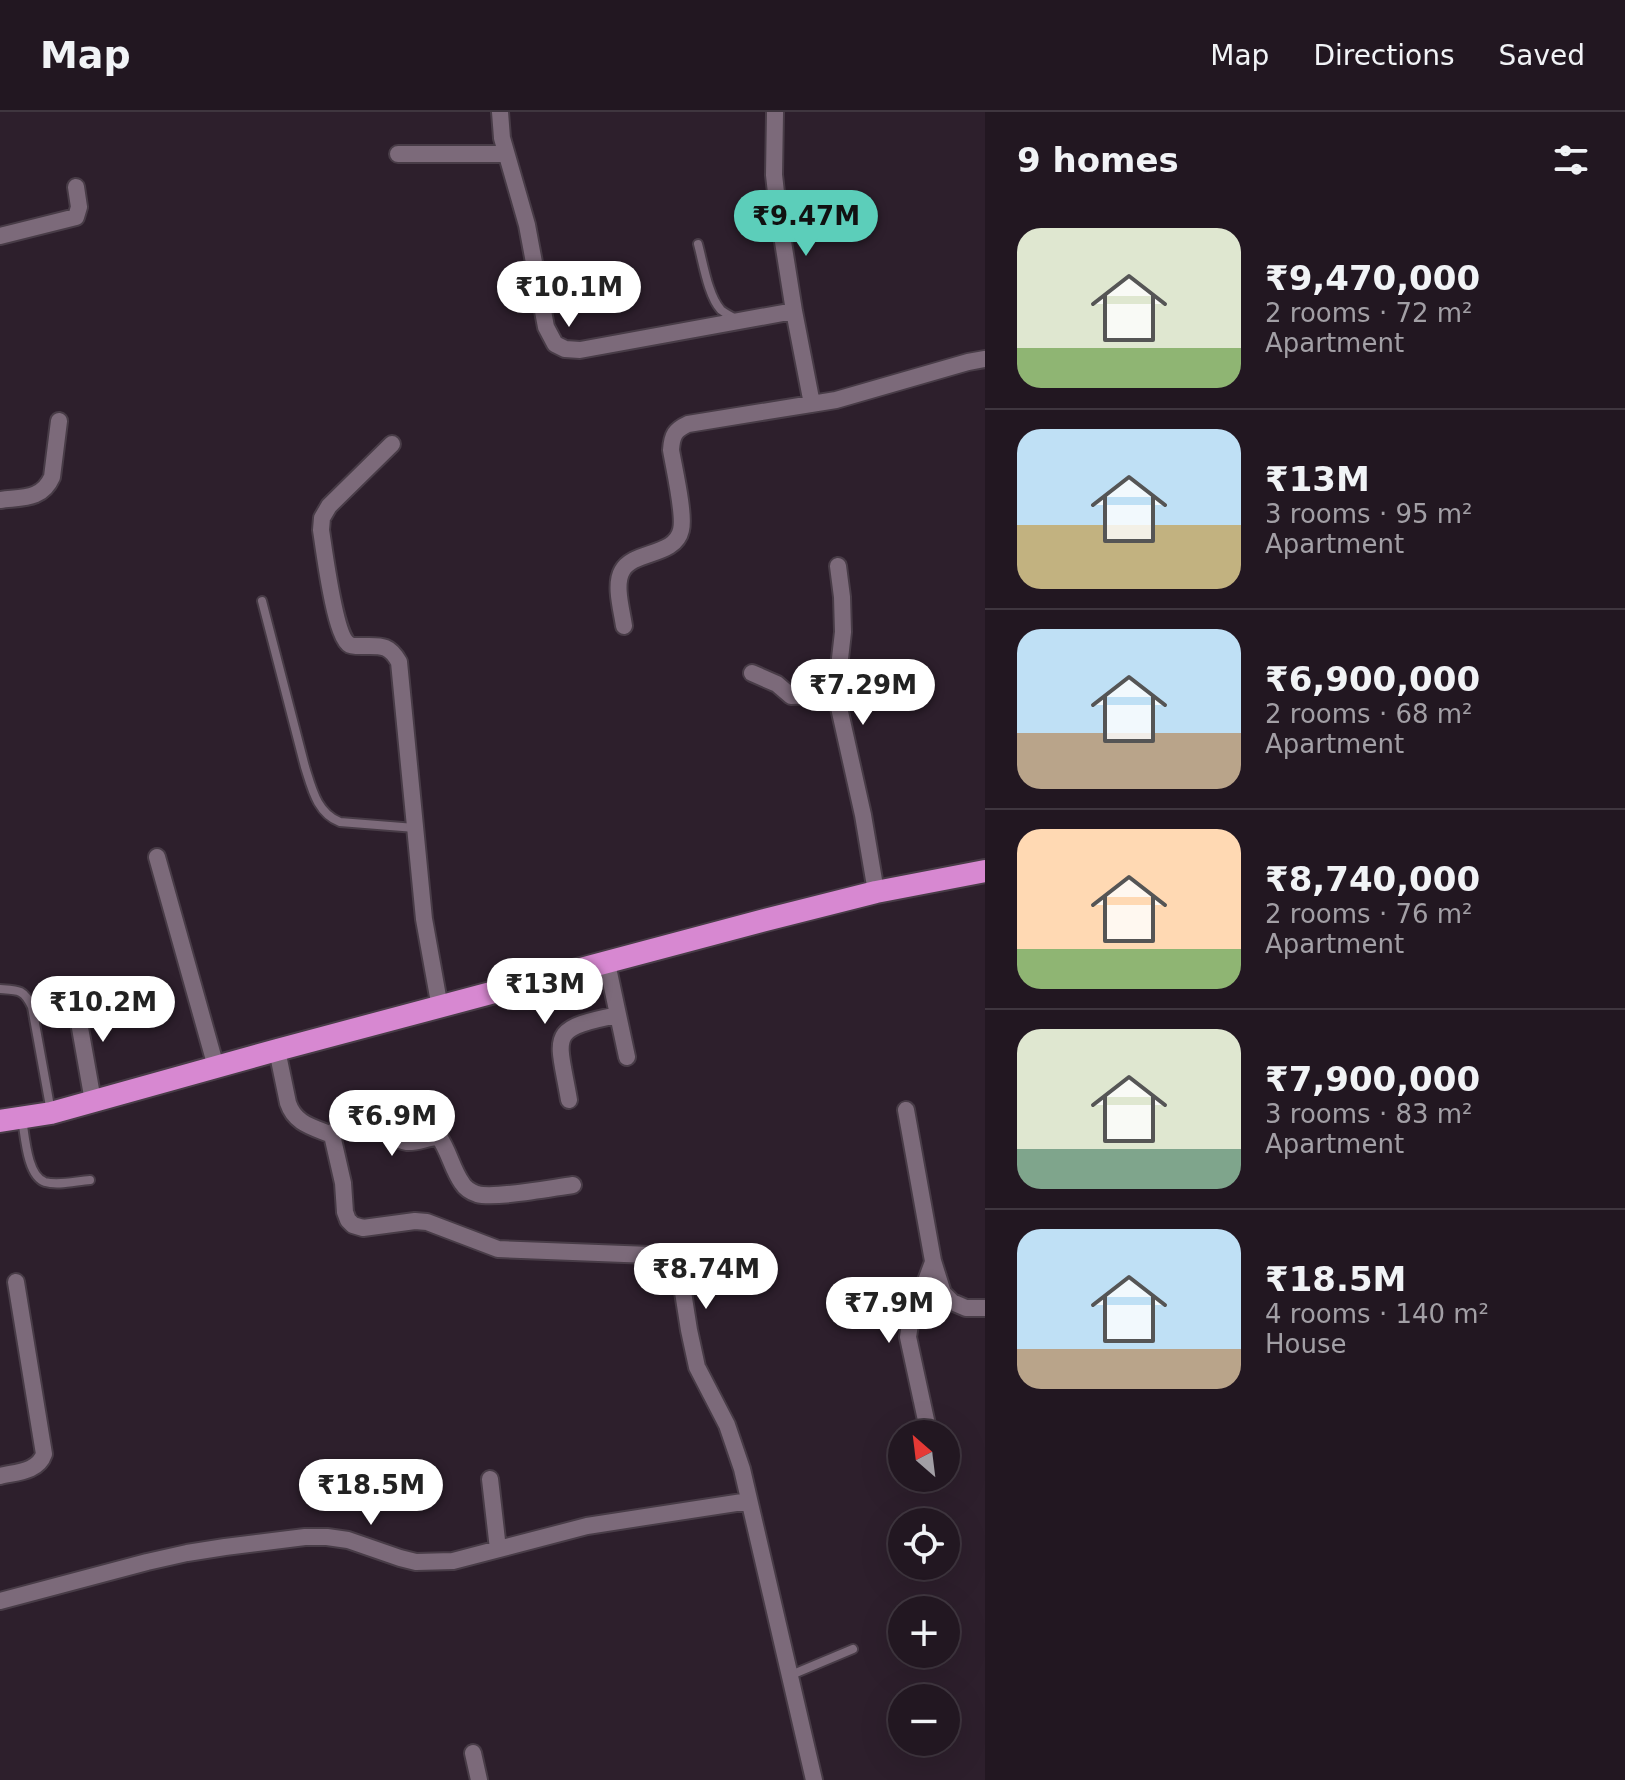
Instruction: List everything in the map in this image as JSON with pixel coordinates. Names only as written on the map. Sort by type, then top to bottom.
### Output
[{"type":"highway","points":[[11,1120],[51,1113],[749,924],[876,892],[985,871]]},
{"type":"street","points":[[500,112],[505,154],[527,225],[546,327],[555,344],[565,349],[580,350],[794,311]]},
{"type":"street","points":[[775,113],[776,190],[812,404]]},
{"type":"street","points":[[398,154],[505,154]]},
{"type":"street","points":[[0,236],[76,217],[79,207],[76,187]]},
{"type":"street","points":[[624,626],[619,586],[622,571],[631,562],[677,540],[682,527],[671,450],[677,429],[688,424],[812,404],[985,359]]},
{"type":"street","points":[[0,500],[38,494],[49,485],[59,421]]},
{"type":"street","points":[[392,444],[329,506],[322,518],[321,530],[335,613],[343,639],[350,645],[385,647],[393,652],[399,662],[424,919],[440,1008]]},
{"type":"street","points":[[838,566],[843,632],[836,694],[863,815],[876,892]]},
{"type":"street","points":[[752,673],[777,684],[791,696],[836,694]]},
{"type":"street","points":[[157,857],[216,1067]]},
{"type":"street","points":[[607,963],[627,1057]]},
{"type":"street","points":[[74,994],[93,1101]]},
{"type":"street","points":[[569,1100],[561,1039],[567,1030],[577,1024],[618,1015]]},
{"type":"street","points":[[277,1050],[291,1111],[300,1122],[332,1135]]},
{"type":"street","points":[[906,1110],[933,1261],[943,1293],[952,1302],[966,1308],[985,1308]]},
{"type":"street","points":[[573,1185],[479,1194],[460,1181],[446,1146],[439,1137],[404,1142],[376,1119],[365,1115],[343,1121],[332,1135],[343,1183],[345,1212],[353,1225],[363,1228],[427,1222],[498,1249],[676,1256],[697,1367],[727,1425],[742,1469],[814,1780]]},
{"type":"street","points":[[926,1420],[908,1337],[933,1261]]},
{"type":"street","points":[[0,1476],[35,1467],[44,1454],[16,1282]]},
{"type":"street","points":[[490,1479],[498,1549]]},
{"type":"street","points":[[0,1601],[187,1553],[305,1537],[348,1540],[416,1562],[453,1561],[587,1526],[749,1501]]},
{"type":"street","points":[[473,1753],[479,1780]]},
{"type":"lane","points":[[698,244],[716,303],[722,311],[738,320]]},
{"type":"lane","points":[[262,601],[305,767],[322,810],[340,822],[415,828]]},
{"type":"lane","points":[[0,989],[17,990],[27,995],[32,1007],[51,1113]]},
{"type":"lane","points":[[11,1120],[35,1176],[53,1183],[90,1180]]},
{"type":"lane","points":[[790,1676],[853,1649]]}]
